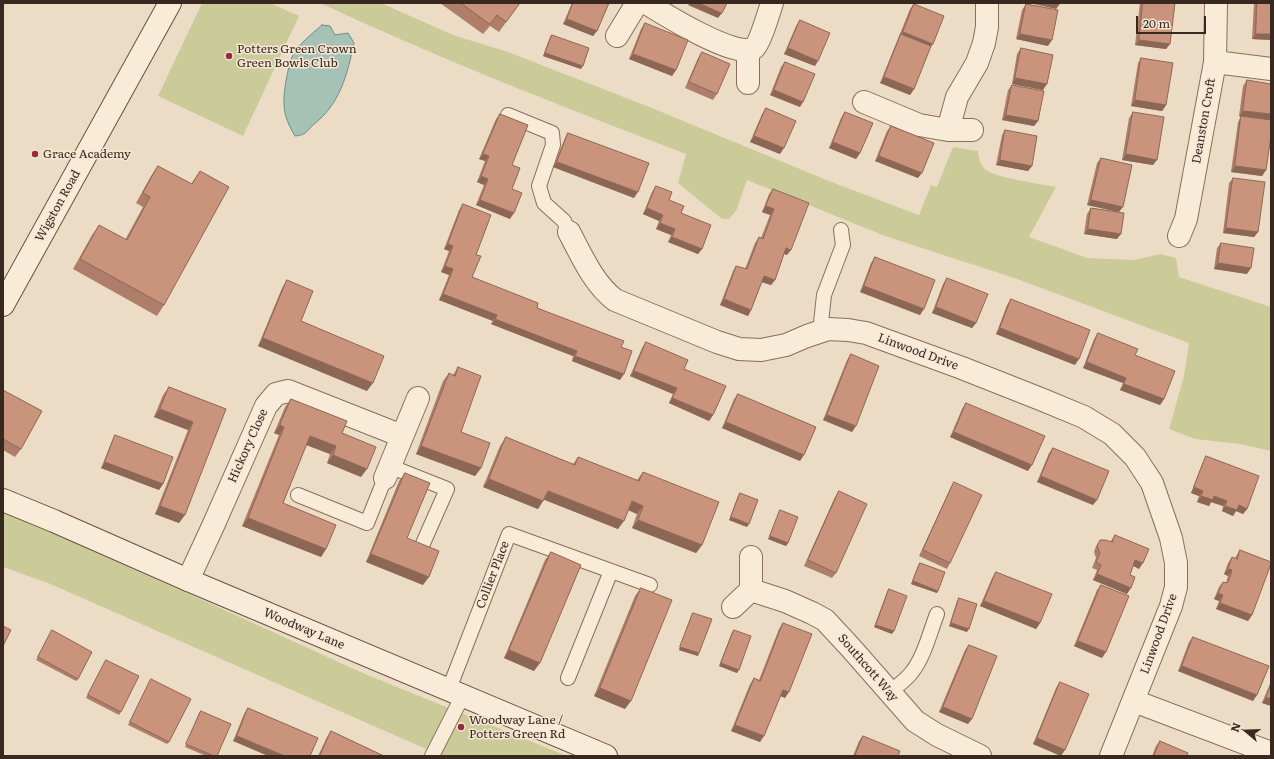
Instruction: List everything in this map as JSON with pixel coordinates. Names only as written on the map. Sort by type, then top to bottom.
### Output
[{"type":"street","name":"Wigston Road","points":[[5,297],[170,3]]},
{"type":"street","points":[[616,36],[637,3]]},
{"type":"street","points":[[646,3],[711,40],[748,50],[754,48],[759,40],[772,3]]},
{"type":"street","points":[[948,130],[957,97],[971,74],[981,53],[987,27],[987,3]]},
{"type":"street","name":"Deanston Croft","points":[[1179,236],[1186,218],[1214,62],[1216,3]]},
{"type":"street","points":[[748,50],[748,83]]},
{"type":"street","points":[[1214,62],[1271,69]]},
{"type":"street","points":[[864,102],[919,125],[948,130],[972,130]]},
{"type":"street","name":"Linwood Drive","points":[[569,232],[593,275],[604,291],[615,300],[717,342],[739,349],[761,350],[786,345],[828,329],[866,333],[962,368],[1043,400],[1084,417],[1112,434],[1135,457],[1152,483],[1171,538],[1176,564],[1176,587],[1134,700],[1111,756]]},
{"type":"street","name":"Hickory Close","points":[[188,580],[266,406],[276,394],[288,391],[402,436]]},
{"type":"street","points":[[387,472],[418,398]]},
{"type":"street","name":"Woodway Lane","points":[[3,500],[188,580],[606,756]]},
{"type":"street","points":[[733,607],[751,590],[751,557]]},
{"type":"street","name":"Southcott Way","points":[[751,590],[785,601],[825,620],[915,721],[937,735],[980,756]]},
{"type":"street","points":[[1134,700],[1271,753]]},
{"type":"lane","name":"Linwood Drive","points":[[508,115],[552,133],[553,145],[539,186],[544,204],[564,221],[569,232]]},
{"type":"lane","points":[[820,332],[824,295],[843,245],[841,230]]},
{"type":"lane","points":[[298,495],[367,523],[387,472],[447,489],[421,548]]},
{"type":"lane","name":"Collier Place","points":[[456,692],[509,534],[650,585]]},
{"type":"lane","points":[[568,678],[611,571]]},
{"type":"lane","points":[[889,692],[913,671],[920,659],[937,614]]},
{"type":"lane","points":[[432,756],[456,692]]},
{"type":"green space","name":"Potters Green Crown Green Bowls Club","points":[[202,3],[270,3],[299,16],[243,136],[158,96]]},
{"type":"green space","points":[[320,3],[381,3],[453,35],[508,52],[647,106],[829,181],[919,215],[931,185],[937,187],[953,147],[978,151],[979,159],[982,165],[990,172],[1008,178],[1056,187],[1029,237],[1087,258],[1134,260],[1160,254],[1176,258],[1179,277],[1271,307],[1271,451],[1240,444],[1195,439],[1169,429],[1184,376],[1189,343],[1017,279],[885,236],[747,180],[736,211],[729,219],[722,219],[678,183],[686,154],[456,63]]},
{"type":"green space","points":[[3,511],[365,674],[567,756],[442,756],[48,583],[3,567]]},
{"type":"shaded area","points":[[322,25],[330,26],[335,35],[348,33],[354,43],[345,78],[336,99],[330,108],[306,133],[295,136],[287,120],[284,108],[284,93],[289,67],[292,57],[298,48]]},
{"type":"building","points":[[461,3],[520,3],[506,22],[497,15],[490,24]]},
{"type":"building","points":[[573,3],[609,3],[597,31],[567,19]]},
{"type":"building","points":[[699,3],[727,3],[722,13]]},
{"type":"building","points":[[1143,3],[1175,3],[1170,44],[1139,40]]},
{"type":"building","points":[[1257,3],[1271,3],[1271,34],[1256,34]]},
{"type":"building","points":[[914,4],[944,16],[933,44],[903,32]]},
{"type":"building","points":[[1026,4],[1058,10],[1052,40],[1020,34]]},
{"type":"building","points":[[800,20],[830,33],[818,61],[788,48]]},
{"type":"building","points":[[645,23],[688,40],[676,70],[633,54]]},
{"type":"building","points":[[901,34],[931,46],[914,89],[884,77]]},
{"type":"building","points":[[552,35],[589,48],[583,66],[545,53]]},
{"type":"building","points":[[1021,48],[1053,55],[1047,84],[1015,78]]},
{"type":"building","points":[[702,52],[730,64],[717,94],[689,82]]},
{"type":"building","points":[[1141,58],[1173,63],[1166,105],[1135,100]]},
{"type":"building","points":[[785,62],[815,74],[803,102],[774,90]]},
{"type":"building","points":[[1247,80],[1271,84],[1271,114],[1243,111]]},
{"type":"building","points":[[1012,85],[1044,91],[1038,121],[1006,115]]},
{"type":"building","points":[[766,108],[796,121],[784,148],[754,136]]},
{"type":"building","points":[[845,112],[873,123],[860,153],[833,142]]},
{"type":"building","points":[[1133,112],[1164,117],[1157,160],[1126,154]]},
{"type":"building","points":[[500,114],[528,125],[512,165],[520,168],[512,189],[522,193],[514,213],[480,200],[488,179],[481,176],[489,156],[483,154]]},
{"type":"building","points":[[1241,116],[1271,120],[1271,136],[1266,170],[1235,166]]},
{"type":"building","points":[[891,126],[934,143],[922,173],[879,156]]},
{"type":"building","points":[[1005,130],[1037,136],[1032,166],[1000,160]]},
{"type":"building","points":[[568,133],[649,163],[638,192],[557,162]]},
{"type":"building","points":[[1101,158],[1132,165],[1123,207],[1091,200]]},
{"type":"building","points":[[158,166],[192,184],[200,171],[229,187],[164,305],[80,259],[99,225],[127,240],[150,197],[143,193]]},
{"type":"building","points":[[1233,178],[1265,182],[1258,232],[1226,228]]},
{"type":"building","points":[[656,186],[672,192],[669,200],[684,206],[681,213],[711,225],[702,249],[672,237],[675,229],[660,223],[663,215],[647,208]]},
{"type":"building","points":[[773,189],[809,203],[791,250],[786,248],[775,280],[764,276],[751,310],[724,299],[736,266],[747,269],[759,237],[763,239],[774,209],[766,206]]},
{"type":"building","points":[[463,204],[491,215],[476,255],[481,256],[472,277],[538,303],[537,308],[624,341],[621,347],[632,351],[624,374],[575,356],[577,351],[495,319],[497,315],[443,294],[453,269],[445,266],[453,246],[448,244]]},
{"type":"building","points":[[1091,208],[1124,213],[1121,234],[1088,229]]},
{"type":"building","points":[[1221,243],[1254,248],[1251,268],[1218,263]]},
{"type":"building","points":[[875,257],[935,280],[924,309],[864,286]]},
{"type":"building","points":[[947,278],[988,294],[976,323],[936,307]]},
{"type":"building","points":[[287,280],[313,291],[301,321],[384,356],[373,383],[263,338]]},
{"type":"building","points":[[1011,299],[1090,330],[1079,359],[1000,328]]},
{"type":"building","points":[[1098,333],[1138,349],[1135,355],[1175,371],[1164,399],[1124,384],[1126,378],[1087,362]]},
{"type":"building","points":[[646,342],[688,360],[684,369],[726,386],[713,415],[672,398],[677,388],[634,371]]},
{"type":"building","points":[[851,354],[879,366],[856,426],[827,415]]},
{"type":"building","points":[[458,367],[481,376],[461,432],[490,443],[481,468],[421,446],[449,373],[455,376]]},
{"type":"building","points":[[169,387],[226,409],[185,515],[160,506],[193,422],[160,409]]},
{"type":"building","points":[[3,390],[42,411],[21,449],[3,439]]},
{"type":"building","points":[[738,394],[816,427],[804,455],[726,422]]},
{"type":"building","points":[[291,399],[347,421],[342,433],[376,447],[367,469],[333,455],[336,446],[310,436],[283,503],[336,525],[326,549],[248,518],[284,427],[280,425]]},
{"type":"building","points":[[966,403],[1045,436],[1032,465],[954,432]]},
{"type":"building","points":[[115,435],[173,457],[163,484],[105,462]]},
{"type":"building","points":[[506,437],[575,465],[578,457],[639,481],[643,472],[719,502],[702,545],[638,520],[643,506],[632,501],[624,521],[548,491],[543,501],[489,479]]},
{"type":"building","points":[[1053,448],[1109,471],[1097,500],[1041,476]]},
{"type":"building","points":[[1206,456],[1259,476],[1247,509],[1239,505],[1237,510],[1225,506],[1227,501],[1214,496],[1213,500],[1201,496],[1203,491],[1194,487]]},
{"type":"building","points":[[405,473],[430,483],[407,538],[439,551],[429,577],[371,554]]},
{"type":"building","points":[[954,482],[982,495],[950,563],[923,550]]},
{"type":"building","points":[[839,491],[867,504],[836,573],[808,560]]},
{"type":"building","points":[[740,493],[758,500],[749,524],[731,517]]},
{"type":"building","points":[[780,510],[798,517],[788,543],[770,536]]},
{"type":"building","points":[[1115,535],[1149,549],[1143,563],[1135,560],[1130,575],[1135,577],[1131,588],[1097,574],[1101,565],[1096,562],[1100,553],[1097,546],[1100,540],[1112,542]]},
{"type":"building","points":[[1240,550],[1271,562],[1252,615],[1220,603],[1223,595],[1218,593],[1223,582],[1227,583],[1230,577],[1232,570],[1228,569],[1232,557],[1237,559]]},
{"type":"building","points":[[551,552],[581,565],[540,663],[509,650]]},
{"type":"building","points":[[920,563],[945,572],[938,591],[913,581]]},
{"type":"building","points":[[996,572],[1052,594],[1040,623],[984,601]]},
{"type":"building","points":[[1101,585],[1129,596],[1106,652],[1078,641]]},
{"type":"building","points":[[641,588],[672,600],[631,701],[600,688]]},
{"type":"building","points":[[889,589],[907,596],[894,631],[876,625]]},
{"type":"building","points":[[959,598],[977,604],[969,629],[951,623]]},
{"type":"building","points":[[693,613],[712,619],[699,653],[680,647]]},
{"type":"building","points":[[783,623],[812,634],[789,692],[783,690],[764,736],[735,725],[754,678],[760,681]]},
{"type":"building","points":[[3,626],[11,630],[3,646]]},
{"type":"building","points":[[52,630],[92,652],[78,679],[38,657]]},
{"type":"building","points":[[734,630],[751,636],[739,670],[721,663]]},
{"type":"building","points":[[1193,637],[1269,666],[1257,695],[1182,666]]},
{"type":"building","points":[[969,645],[997,656],[972,719],[943,707]]},
{"type":"building","points":[[106,660],[139,676],[121,712],[88,695]]},
{"type":"building","points":[[151,679],[191,699],[169,742],[130,722]]},
{"type":"building","points":[[1060,682],[1089,694],[1065,750],[1037,738]]},
{"type":"building","points":[[1271,685],[1271,699],[1266,697]]},
{"type":"building","points":[[248,708],[318,738],[310,756],[285,756],[237,736]]},
{"type":"building","points":[[201,711],[231,724],[217,756],[186,744]]},
{"type":"building","points":[[331,731],[384,756],[320,756]]},
{"type":"building","points":[[863,736],[900,751],[898,756],[855,756]]},
{"type":"building","points":[[1160,741],[1188,753],[1187,756],[1154,756]]},
{"type":"place","name":"Potters Green Crown Green Bowls Club","points":[[229,56]]},
{"type":"place","name":"Grace Academy","points":[[35,154]]},
{"type":"place","name":"Woodway Lane / Potters Green Rd","points":[[461,727]]}]
